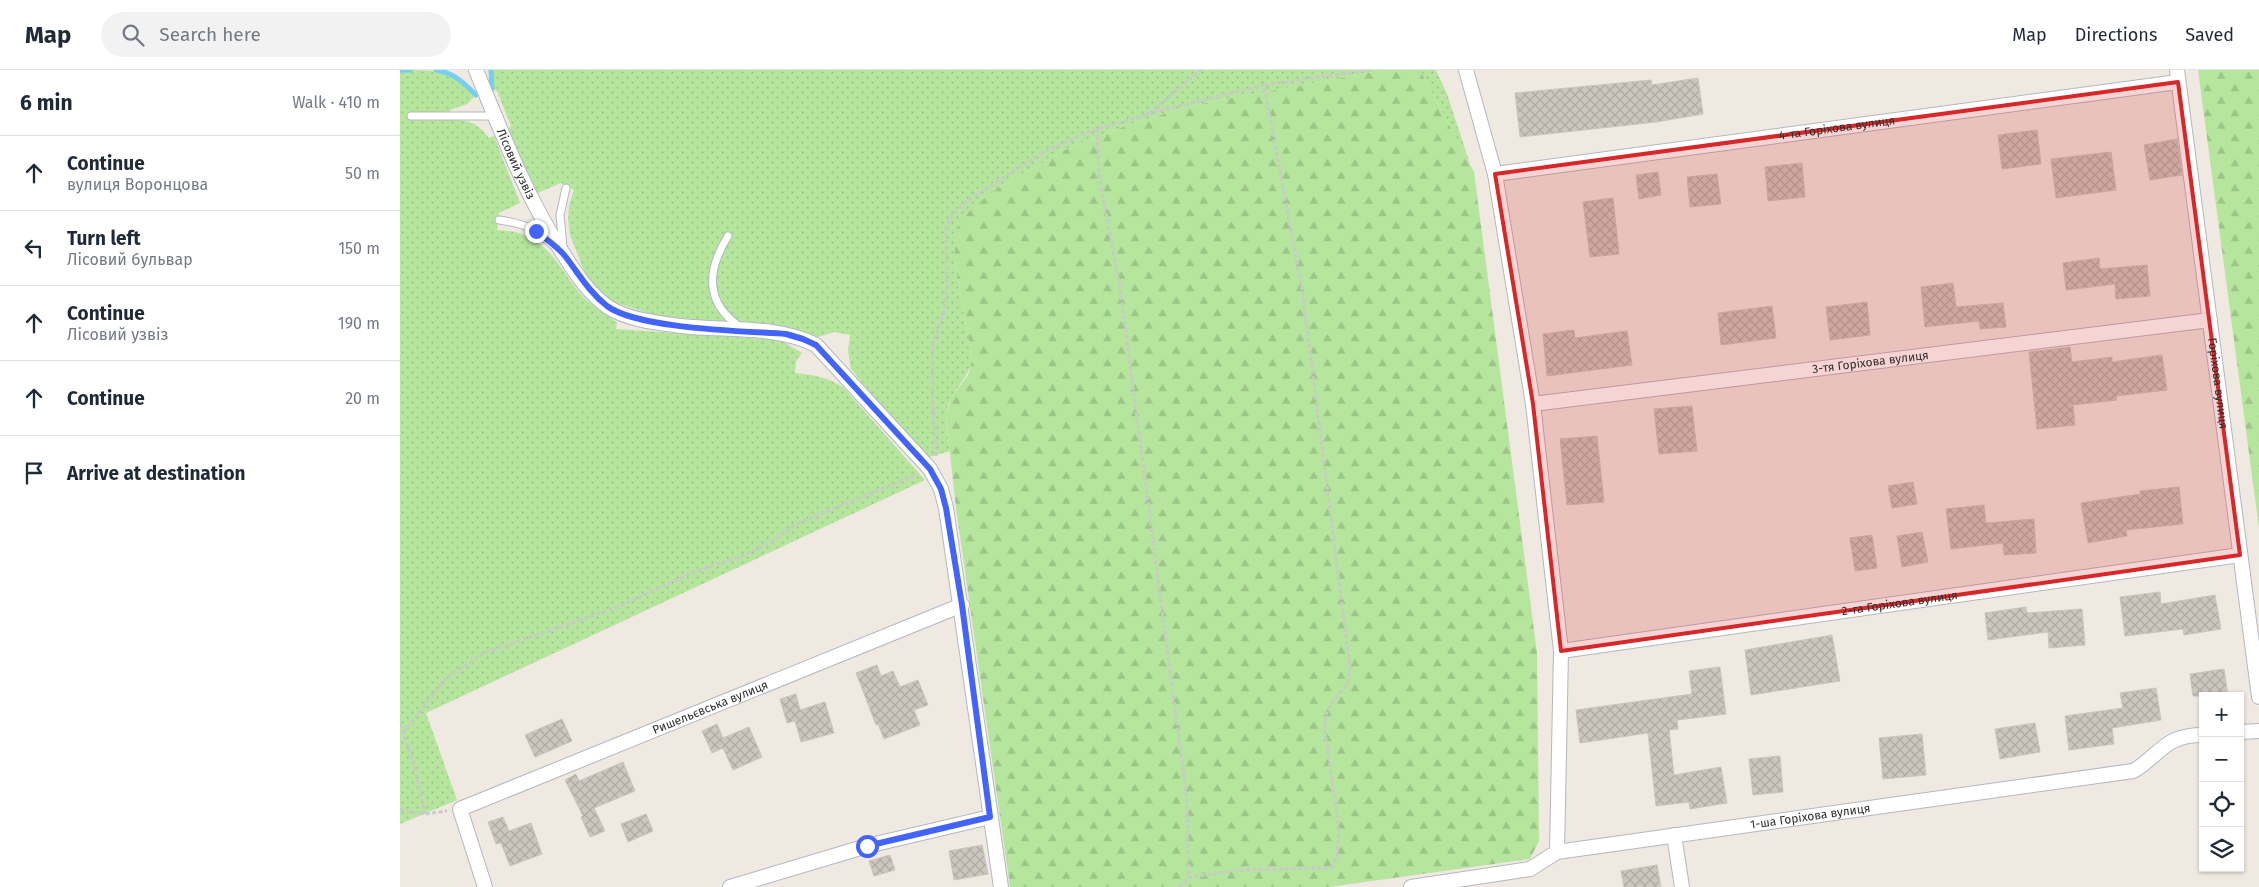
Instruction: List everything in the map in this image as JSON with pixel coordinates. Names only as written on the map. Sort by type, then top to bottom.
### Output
[{"type":"street","name":"Лісовий узвіз","points":[[476,70],[530,199],[564,255],[592,293],[608,307],[620,314],[682,326],[786,334],[816,345],[930,469],[941,489],[946,508],[962,605],[1001,887]]},
{"type":"street","points":[[1466,70],[1495,174],[1532,404],[1561,651],[1557,852]]},
{"type":"street","name":"4-та Горіхова вулиця","points":[[1495,174],[2178,76]]},
{"type":"street","name":"Горіхова вулиця","points":[[2178,76],[2259,697]]},
{"type":"street","name":"3-тя Горіхова вулиця","points":[[1532,404],[2210,320]]},
{"type":"street","name":"2-га Горіхова вулиця","points":[[1561,651],[2240,555]]},
{"type":"street","name":"Ришельєвська вулиця","points":[[460,809],[962,605]]},
{"type":"street","points":[[2244,732],[2259,730]]},
{"type":"street","name":"1-ша Горіхова вулиця","points":[[1411,887],[1530,869],[1557,852],[1674,834],[2133,771],[2144,766],[2174,740],[2199,735]]},
{"type":"street","points":[[460,809],[485,887]]},
{"type":"street","points":[[730,887],[867,846],[990,817]]},
{"type":"street","points":[[1674,834],[1682,887]]},
{"type":"lane","points":[[412,116],[495,116]]},
{"type":"lane","points":[[564,255],[560,215],[566,188]]},
{"type":"lane","points":[[499,220],[524,224],[536,231],[564,255]]},
{"type":"lane","points":[[728,236],[717,253],[714,266],[714,294],[718,305],[726,317],[747,331]]},
{"type":"path","points":[[1147,115],[1201,70]]},
{"type":"path","points":[[403,733],[446,678],[484,653],[618,607],[694,572],[740,557],[773,541],[796,524],[930,469],[937,452],[932,383],[933,345],[943,315],[946,289],[946,230],[952,216],[964,203],[1045,151],[1097,129],[1264,85],[1370,70]]},
{"type":"path","points":[[1179,887],[1190,877],[1243,870],[1331,868],[1337,856],[1339,828],[1324,732],[1326,714],[1334,700],[1348,683],[1350,668],[1302,289],[1264,85]]},
{"type":"path","points":[[1097,129],[1099,175],[1120,288],[1186,791],[1190,877]]},
{"type":"path","points":[[400,724],[413,760],[425,814]]},
{"type":"path","points":[[400,810],[425,814],[460,809]]},
{"type":"highlighted area","points":[[2178,82],[2240,555],[1561,651],[1533,404],[1495,174]]},
{"type":"green space","points":[[400,70],[424,70],[442,73],[458,81],[476,95],[467,104],[450,110],[449,119],[472,123],[480,128],[489,138],[494,136],[520,203],[499,213],[497,230],[511,231],[533,239],[553,257],[575,287],[589,302],[617,322],[616,329],[780,340],[802,353],[796,361],[795,373],[827,379],[844,388],[925,480],[426,713],[457,800],[400,824]]},
{"type":"green space","points":[[491,70],[1384,70],[1194,105],[1128,125],[1067,149],[998,188],[955,262],[972,360],[964,380],[952,397],[947,410],[946,424],[950,451],[930,457],[921,456],[851,369],[848,351],[850,335],[834,332],[818,337],[788,329],[654,315],[613,302],[596,288],[585,273],[570,235],[569,205],[574,190],[561,183],[535,194],[508,129],[511,126],[497,91],[492,89]]},
{"type":"green space","points":[[1384,70],[1420,70],[1474,172],[1537,653],[1539,841],[1530,859],[1329,887],[1010,887],[956,508],[946,416],[951,398],[968,375],[972,360],[955,262],[955,241],[959,224],[972,208],[998,188],[1067,149],[1128,125],[1194,105]]},
{"type":"green space","points":[[1420,70],[1436,70],[1447,94],[1470,164]]},
{"type":"green space","points":[[2198,70],[2259,70],[2259,528]]},
{"type":"building","points":[[1698,78],[1703,114],[1656,122],[1520,137],[1515,93],[1651,80],[1652,85]]},
{"type":"building","points":[[2037,130],[2041,164],[2002,169],[1998,135]]},
{"type":"building","points":[[2177,139],[2182,175],[2150,180],[2144,145]]},
{"type":"building","points":[[2111,152],[2116,190],[2056,198],[2051,159]]},
{"type":"building","points":[[1802,163],[1805,197],[1768,201],[1765,167]]},
{"type":"building","points":[[1658,172],[1661,195],[1639,199],[1636,175]]},
{"type":"building","points":[[1717,174],[1721,204],[1690,207],[1687,177]]},
{"type":"building","points":[[1613,198],[1619,254],[1590,257],[1583,202]]},
{"type":"building","points":[[2099,258],[2100,269],[2147,265],[2150,296],[2116,299],[2115,284],[2066,290],[2063,263]]},
{"type":"building","points":[[1953,283],[1956,307],[2003,303],[2006,327],[1980,329],[1979,321],[1925,327],[1921,287]]},
{"type":"building","points":[[1867,302],[1870,335],[1830,340],[1826,307]]},
{"type":"building","points":[[1772,306],[1776,338],[1721,345],[1718,313]]},
{"type":"building","points":[[1574,330],[1575,338],[1627,331],[1632,365],[1547,376],[1543,334]]},
{"type":"building","points":[[2070,347],[2072,362],[2112,357],[2112,362],[2162,355],[2167,390],[2116,396],[2117,400],[2073,405],[2075,425],[2037,429],[2029,352]]},
{"type":"building","points":[[1692,406],[1697,451],[1659,454],[1654,409]]},
{"type":"building","points":[[1597,436],[1604,502],[1567,505],[1560,439]]},
{"type":"building","points":[[1913,482],[1917,504],[1892,508],[1888,486]]},
{"type":"building","points":[[2179,487],[2183,524],[2126,530],[2127,536],[2088,543],[2081,503],[2140,494],[2140,491]]},
{"type":"building","points":[[1984,505],[1986,523],[2034,519],[2036,553],[2004,555],[2003,543],[1951,549],[1946,509]]},
{"type":"building","points":[[1922,532],[1928,562],[1902,567],[1897,536]]},
{"type":"building","points":[[1872,535],[1877,568],[1855,571],[1850,538]]},
{"type":"building","points":[[2160,592],[2161,604],[2215,595],[2221,629],[2184,635],[2183,629],[2125,636],[2120,597]]},
{"type":"building","points":[[2026,607],[2027,613],[2082,609],[2085,645],[2049,648],[2048,632],[1988,640],[1985,613]]},
{"type":"building","points":[[1832,635],[1840,681],[1751,695],[1745,650]]},
{"type":"building","points":[[877,665],[881,676],[893,671],[900,687],[918,680],[928,705],[914,710],[920,725],[884,739],[878,724],[876,725],[856,673]]},
{"type":"building","points":[[1720,667],[1726,714],[1677,720],[1678,729],[1669,730],[1674,775],[1721,767],[1727,803],[1690,809],[1689,802],[1656,806],[1648,733],[1580,743],[1576,710],[1692,694],[1689,671]]},
{"type":"building","points":[[2224,669],[2227,692],[2199,692],[2199,696],[2193,696],[2190,674]]},
{"type":"building","points":[[2156,688],[2161,720],[2112,728],[2114,744],[2069,750],[2065,716],[2123,708],[2120,693]]},
{"type":"building","points":[[796,694],[800,710],[825,702],[834,733],[801,742],[795,721],[787,723],[780,699]]},
{"type":"building","points":[[562,719],[572,741],[535,757],[525,735]]},
{"type":"building","points":[[2035,723],[2040,752],[2000,759],[1995,729]]},
{"type":"building","points":[[717,724],[723,738],[749,727],[762,757],[733,770],[723,748],[712,753],[702,731]]},
{"type":"building","points":[[1922,734],[1926,775],[1883,779],[1879,738]]},
{"type":"building","points":[[1780,756],[1783,792],[1753,795],[1749,759]]},
{"type":"building","points":[[623,762],[635,791],[594,808],[605,831],[590,837],[581,817],[583,816],[565,780],[576,774],[579,781]]},
{"type":"building","points":[[646,814],[653,831],[628,842],[621,824]]},
{"type":"building","points":[[503,817],[509,831],[531,823],[542,854],[510,866],[501,843],[496,844],[488,822]]},
{"type":"building","points":[[982,845],[988,874],[954,880],[949,851]]},
{"type":"building","points":[[890,855],[895,870],[874,876],[869,861]]},
{"type":"building","points":[[1657,865],[1661,887],[1624,887],[1621,871]]},
{"type":"waterway","points":[[400,70],[410,70]]},
{"type":"waterway","points":[[436,70],[448,73],[458,79],[476,95]]},
{"type":"waterway","points":[[491,70],[492,89]]},
{"type":"route","points":[[536,231],[564,255],[592,293],[608,307],[620,314],[682,326],[786,334],[816,345],[930,469],[941,489],[946,508],[962,605],[990,817],[867,846]]}]
